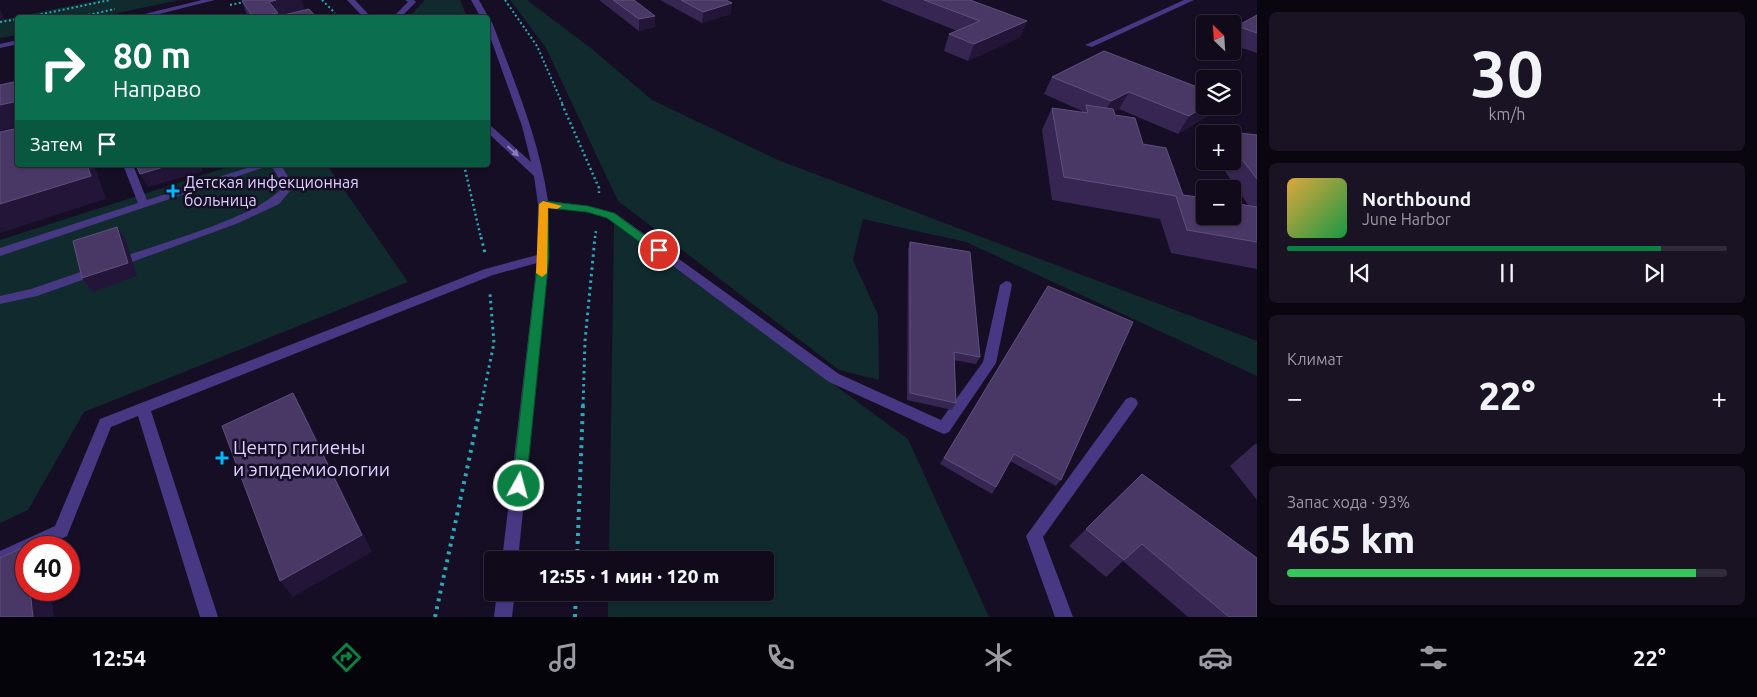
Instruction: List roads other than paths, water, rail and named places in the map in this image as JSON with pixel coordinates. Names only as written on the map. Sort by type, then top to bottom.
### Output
[{"type":"street","points":[[144,15],[212,0]]},
{"type":"street","points":[[351,0],[366,15]]},
{"type":"street","points":[[398,15],[412,2],[409,0]]},
{"type":"street","points":[[475,0],[483,15]]},
{"type":"street","points":[[1089,45],[1190,0]]},
{"type":"street","points":[[490,27],[527,126],[539,175],[543,204],[543,257],[511,551]]},
{"type":"street","points":[[0,46],[15,43]]},
{"type":"street","points":[[490,130],[539,175]]},
{"type":"street","points":[[129,167],[144,204]]},
{"type":"street","points":[[0,252],[260,167]]},
{"type":"street","points":[[0,300],[33,293],[232,222],[275,202],[285,190],[285,180],[277,167]]},
{"type":"street","points":[[543,204],[598,211],[611,215],[834,378],[944,428],[989,363],[1006,285]]},
{"type":"street","points":[[0,560],[61,531],[105,423],[489,272],[543,257]]},
{"type":"street","points":[[1064,617],[1034,536],[1131,403]]},
{"type":"street","points":[[144,408],[209,617]]},
{"type":"street","points":[[503,617],[505,601]]},
{"type":"place","name":"Детская инфекционная больница","points":[[173,191]]},
{"type":"place","name":"Центр гигиены и эпидемиологии","points":[[222,458]]}]
